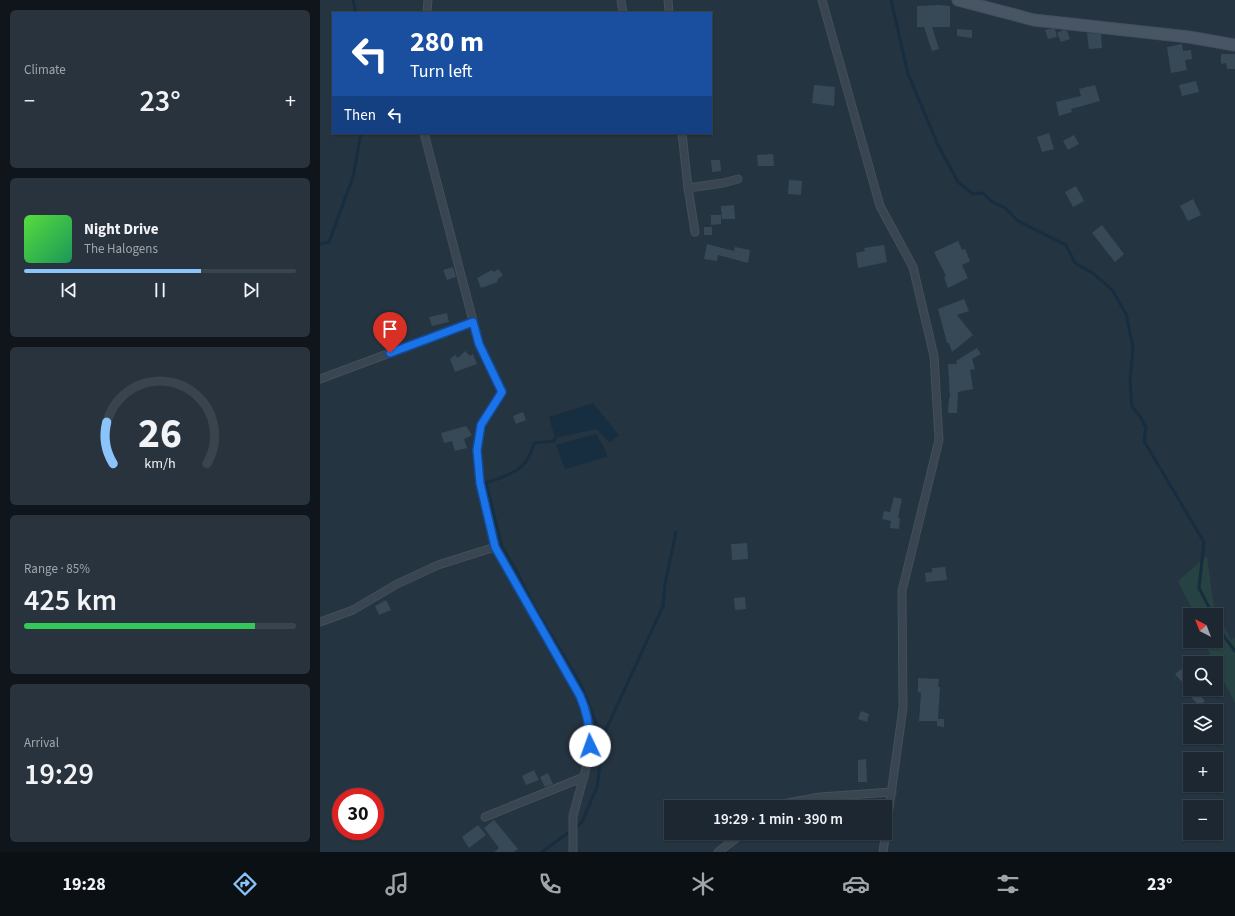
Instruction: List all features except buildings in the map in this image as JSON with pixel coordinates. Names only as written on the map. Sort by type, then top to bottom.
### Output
[{"type":"street","points":[[427,12],[428,0]]},
{"type":"street","points":[[621,0],[623,12]]},
{"type":"street","points":[[668,0],[669,12]]},
{"type":"street","points":[[822,0],[880,206],[913,267],[934,356],[939,440],[902,591],[902,708],[883,852]]},
{"type":"street","points":[[958,0],[1034,20],[1188,37],[1235,45]]},
{"type":"street","points":[[424,134],[479,344],[502,392],[481,425],[477,450],[480,483],[495,547],[580,696],[586,710],[590,734],[589,757],[573,816],[573,852]]},
{"type":"street","points":[[682,134],[688,188],[695,232]]},
{"type":"street","points":[[688,188],[738,179]]},
{"type":"street","points":[[320,379],[473,322]]},
{"type":"street","points":[[320,622],[354,610],[396,584],[438,565],[495,547]]},
{"type":"street","points":[[485,817],[584,777]]},
{"type":"street","points":[[807,800],[892,792]]},
{"type":"street","points":[[718,852],[734,840]]},
{"type":"green space","points":[[1207,556],[1215,608],[1192,608],[1178,581]]},
{"type":"green space","points":[[1223,624],[1231,640],[1235,638],[1235,703],[1223,679],[1223,656],[1211,656],[1207,648],[1223,648]]},
{"type":"water","points":[[593,403],[619,435],[610,443],[597,429],[555,438],[549,417]]},
{"type":"water","points":[[596,434],[605,449],[607,457],[565,469],[556,445]]},
{"type":"waterway","points":[[353,0],[356,12]]},
{"type":"waterway","points":[[891,0],[908,74],[938,145],[958,182],[973,194],[983,193],[991,201],[1005,208],[1018,221],[1066,245],[1075,263],[1094,274],[1113,291],[1126,314],[1133,347],[1130,380],[1132,407],[1140,416],[1146,428],[1144,441],[1204,542],[1199,588],[1209,608]]},
{"type":"waterway","points":[[320,244],[329,242],[353,177],[361,134]]},
{"type":"waterway","points":[[555,438],[554,441],[534,443],[527,460],[522,466],[510,474],[486,483],[502,547],[516,570],[533,605],[581,685],[600,733],[604,734]]},
{"type":"waterway","points":[[575,828],[582,822],[597,787],[604,734],[663,606],[665,584],[676,532]]},
{"type":"waterway","points":[[1223,635],[1235,651]]},
{"type":"waterway","points":[[542,852],[569,832]]},
{"type":"route","points":[[390,353],[473,322],[479,344],[499,382],[502,392],[500,398],[481,425],[477,450],[480,483],[495,547],[580,696],[586,710],[590,734],[590,746]]}]
